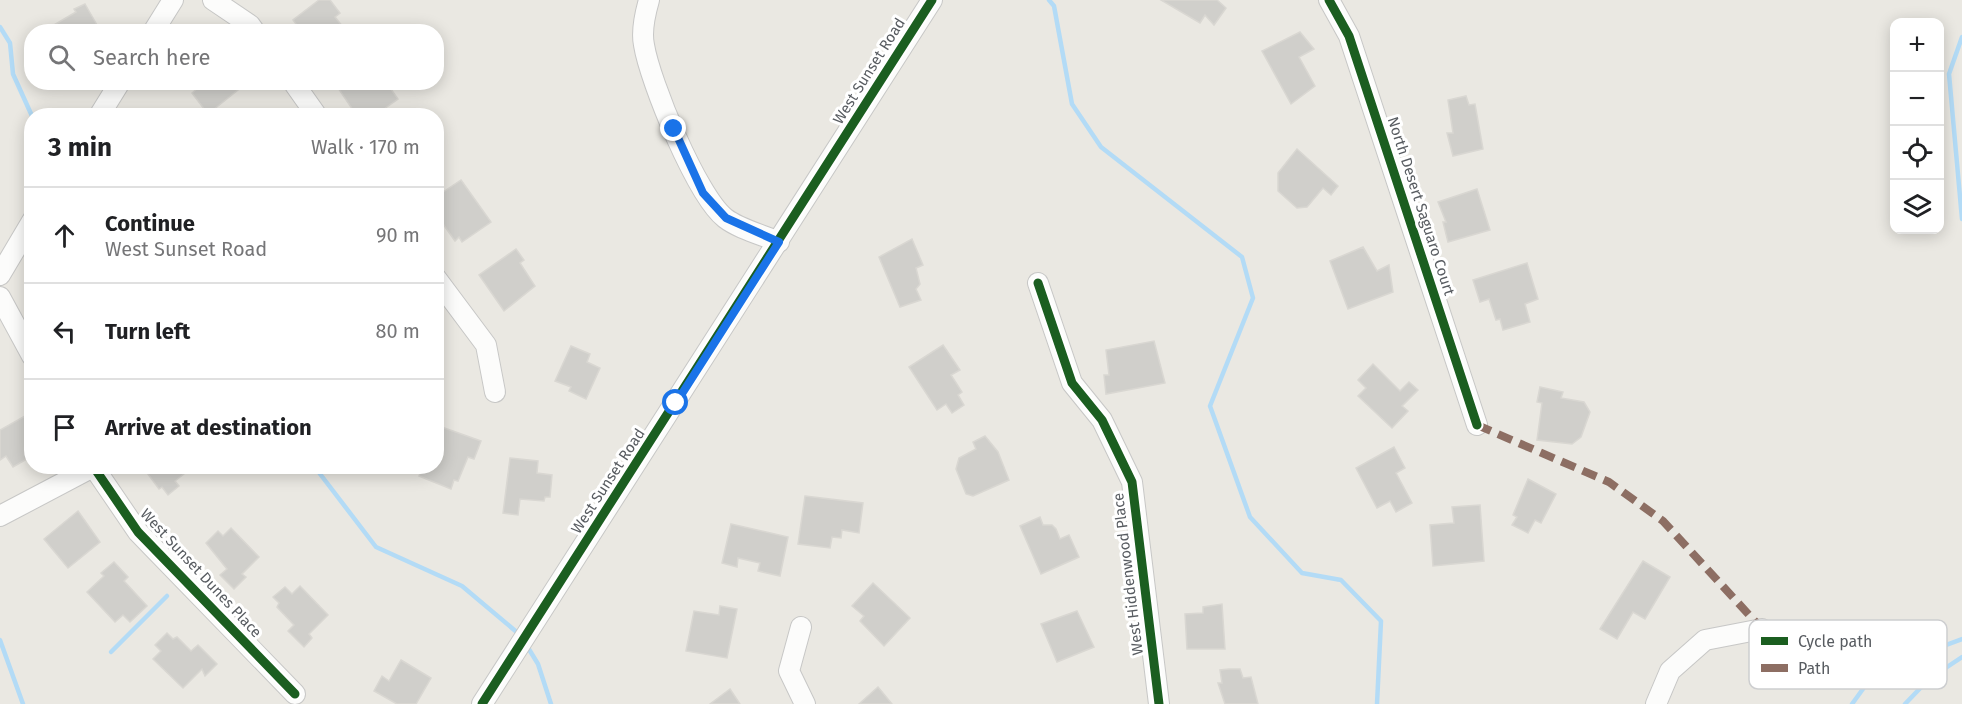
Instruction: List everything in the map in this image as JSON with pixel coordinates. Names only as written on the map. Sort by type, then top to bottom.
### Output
[{"type":"street","points":[[158,24],[172,0]]},
{"type":"street","points":[[213,0],[249,24]]},
{"type":"street","points":[[649,0],[643,42],[649,67],[665,109],[703,193],[726,218],[779,242]]},
{"type":"street","name":"West Sunset Road","points":[[482,704],[932,0]]},
{"type":"street","name":"North Desert Saguaro Court","points":[[1329,0],[1349,36],[1477,425]]},
{"type":"street","points":[[104,108],[115,90]]},
{"type":"street","points":[[299,90],[311,108]]},
{"type":"street","points":[[0,275],[24,234]]},
{"type":"street","name":"West Hiddenwood Place","points":[[1038,283],[1072,382],[1102,420],[1132,482],[1159,704]]},
{"type":"street","points":[[444,289],[486,345],[495,392]]},
{"type":"street","points":[[0,297],[24,341]]},
{"type":"street","points":[[0,516],[80,474]]},
{"type":"street","name":"West Sunset Dunes Place","points":[[98,474],[138,532],[295,694]]},
{"type":"street","points":[[801,627],[789,671],[805,704]]},
{"type":"street","points":[[1656,704],[1670,671],[1705,640],[1749,632]]},
{"type":"building","points":[[319,0],[330,0],[340,13],[335,17],[341,24],[296,24],[293,20]]},
{"type":"building","points":[[1161,0],[1217,0],[1226,8],[1214,25],[1205,15],[1200,23]]},
{"type":"building","points":[[85,4],[96,24],[56,24],[76,12],[74,9]]},
{"type":"building","points":[[1300,32],[1314,49],[1299,57],[1315,86],[1291,104],[1262,51]]},
{"type":"building","points":[[196,90],[238,90],[216,108],[203,108],[192,93]]},
{"type":"building","points":[[339,90],[392,90],[398,99],[385,108],[352,108]]},
{"type":"building","points":[[1466,96],[1469,105],[1475,104],[1483,149],[1453,156],[1447,133],[1453,133],[1448,100]]},
{"type":"building","points":[[1297,149],[1338,186],[1331,195],[1323,188],[1307,207],[1297,208],[1278,191],[1278,173]]},
{"type":"building","points":[[461,180],[491,222],[462,242],[459,237],[455,241],[444,225],[444,192]]},
{"type":"building","points":[[1477,189],[1490,230],[1448,242],[1443,222],[1446,222],[1438,202]]},
{"type":"building","points":[[912,239],[923,265],[916,268],[920,284],[916,289],[921,300],[900,307],[879,257]]},
{"type":"building","points":[[1363,247],[1377,271],[1389,265],[1393,292],[1348,309],[1330,261]]},
{"type":"building","points":[[516,249],[524,260],[520,263],[535,286],[504,311],[479,275]]},
{"type":"building","points":[[1527,263],[1538,299],[1525,304],[1530,322],[1503,330],[1500,319],[1496,320],[1489,299],[1480,302],[1473,280]]},
{"type":"building","points":[[1154,341],[1165,383],[1106,394],[1104,375],[1109,375],[1106,350]]},
{"type":"building","points":[[943,345],[960,370],[951,375],[962,392],[958,395],[964,405],[952,413],[946,404],[937,410],[909,367]]},
{"type":"building","points":[[571,346],[590,354],[587,362],[600,368],[586,399],[569,391],[571,387],[555,381]]},
{"type":"building","points":[[1373,364],[1400,391],[1409,382],[1418,390],[1402,406],[1408,411],[1392,428],[1358,396],[1366,388],[1358,380]]},
{"type":"building","points":[[1540,387],[1563,392],[1561,398],[1584,402],[1590,412],[1581,437],[1572,444],[1537,440],[1542,403],[1537,402]]},
{"type":"building","points":[[24,417],[24,461],[13,467],[6,456],[0,460],[0,430]]},
{"type":"building","points":[[444,428],[481,441],[474,459],[468,457],[458,481],[454,480],[451,489],[419,476],[420,474],[444,474]]},
{"type":"building","points":[[985,436],[998,452],[1009,480],[973,496],[966,494],[956,469],[959,458],[976,449],[973,442]]},
{"type":"building","points":[[1394,447],[1405,468],[1396,473],[1412,503],[1396,512],[1390,501],[1377,508],[1356,468]]},
{"type":"building","points":[[510,458],[538,461],[537,473],[552,475],[550,497],[545,497],[544,501],[520,499],[518,515],[503,513]]},
{"type":"building","points":[[148,474],[184,474],[175,481],[179,486],[168,495],[162,487],[159,489]]},
{"type":"building","points":[[1528,479],[1556,494],[1541,523],[1535,520],[1528,533],[1512,525],[1517,517],[1513,515]]},
{"type":"building","points":[[805,496],[863,503],[859,533],[842,530],[841,538],[832,537],[830,548],[798,544]]},
{"type":"building","points":[[1480,505],[1484,561],[1433,566],[1430,525],[1454,523],[1452,507]]},
{"type":"building","points":[[78,511],[100,542],[68,568],[44,539]]},
{"type":"building","points":[[1040,517],[1043,525],[1052,525],[1056,529],[1060,539],[1069,535],[1079,557],[1041,574],[1020,526]]},
{"type":"building","points":[[731,524],[788,537],[780,576],[758,571],[760,563],[738,558],[737,567],[722,563]]},
{"type":"building","points":[[231,528],[259,557],[242,574],[246,577],[234,589],[220,575],[227,569],[206,543],[218,531],[223,536]]},
{"type":"building","points":[[1643,561],[1670,577],[1645,619],[1633,612],[1617,639],[1600,629]]},
{"type":"building","points":[[114,562],[128,577],[124,581],[147,606],[130,622],[123,615],[115,622],[87,592],[104,576],[101,573]]},
{"type":"building","points":[[873,583],[910,618],[884,646],[860,621],[864,616],[852,606]]},
{"type":"building","points":[[300,586],[328,615],[309,634],[312,638],[304,647],[288,631],[294,625],[277,607],[279,603],[273,597],[285,587],[292,594]]},
{"type":"building","points":[[1222,604],[1225,649],[1187,649],[1185,614],[1203,613],[1203,607]]},
{"type":"building","points":[[720,606],[737,609],[727,658],[686,651],[694,611],[719,615]]},
{"type":"building","points":[[1077,611],[1094,647],[1057,662],[1041,624]]},
{"type":"building","points":[[167,633],[173,639],[177,637],[191,651],[198,645],[217,664],[205,676],[202,669],[183,688],[153,659],[161,651],[155,645]]},
{"type":"building","points":[[401,660],[431,678],[416,704],[397,704],[374,691],[382,676],[389,681]]},
{"type":"building","points":[[1240,669],[1243,678],[1251,677],[1258,704],[1225,704],[1218,683],[1222,683],[1220,670]]},
{"type":"building","points":[[878,687],[892,704],[859,704]]},
{"type":"building","points":[[730,689],[740,704],[710,704]]},
{"type":"waterway","points":[[1049,0],[1054,6],[1072,104],[1101,147],[1242,257],[1253,298],[1210,406],[1250,517],[1302,573],[1341,580],[1381,621],[1377,704]]},
{"type":"waterway","points":[[0,27],[10,43],[13,74],[28,108]]},
{"type":"waterway","points":[[1962,37],[1949,74],[1962,219]]},
{"type":"waterway","points":[[320,474],[376,547],[462,586],[519,634]]},
{"type":"waterway","points":[[111,652],[167,596]]},
{"type":"waterway","points":[[1947,645],[1962,639]]},
{"type":"waterway","points":[[0,640],[23,704]]},
{"type":"waterway","points":[[527,646],[538,664],[551,704]]},
{"type":"waterway","points":[[1947,667],[1962,657]]},
{"type":"waterway","points":[[1852,704],[1863,689]]},
{"type":"waterway","points":[[1905,704],[1919,689]]},
{"type":"marked path","points":[[1477,425],[1609,482],[1663,521],[1754,620]]},
{"type":"cycle path","points":[[482,704],[932,0]]},
{"type":"cycle path","points":[[1329,0],[1349,36],[1477,425]]},
{"type":"cycle path","points":[[1038,283],[1072,383],[1102,420],[1132,482],[1159,704]]},
{"type":"cycle path","points":[[98,474],[138,532],[295,694]]},
{"type":"route","points":[[674,129],[703,193],[726,218],[779,242],[676,403]]}]
